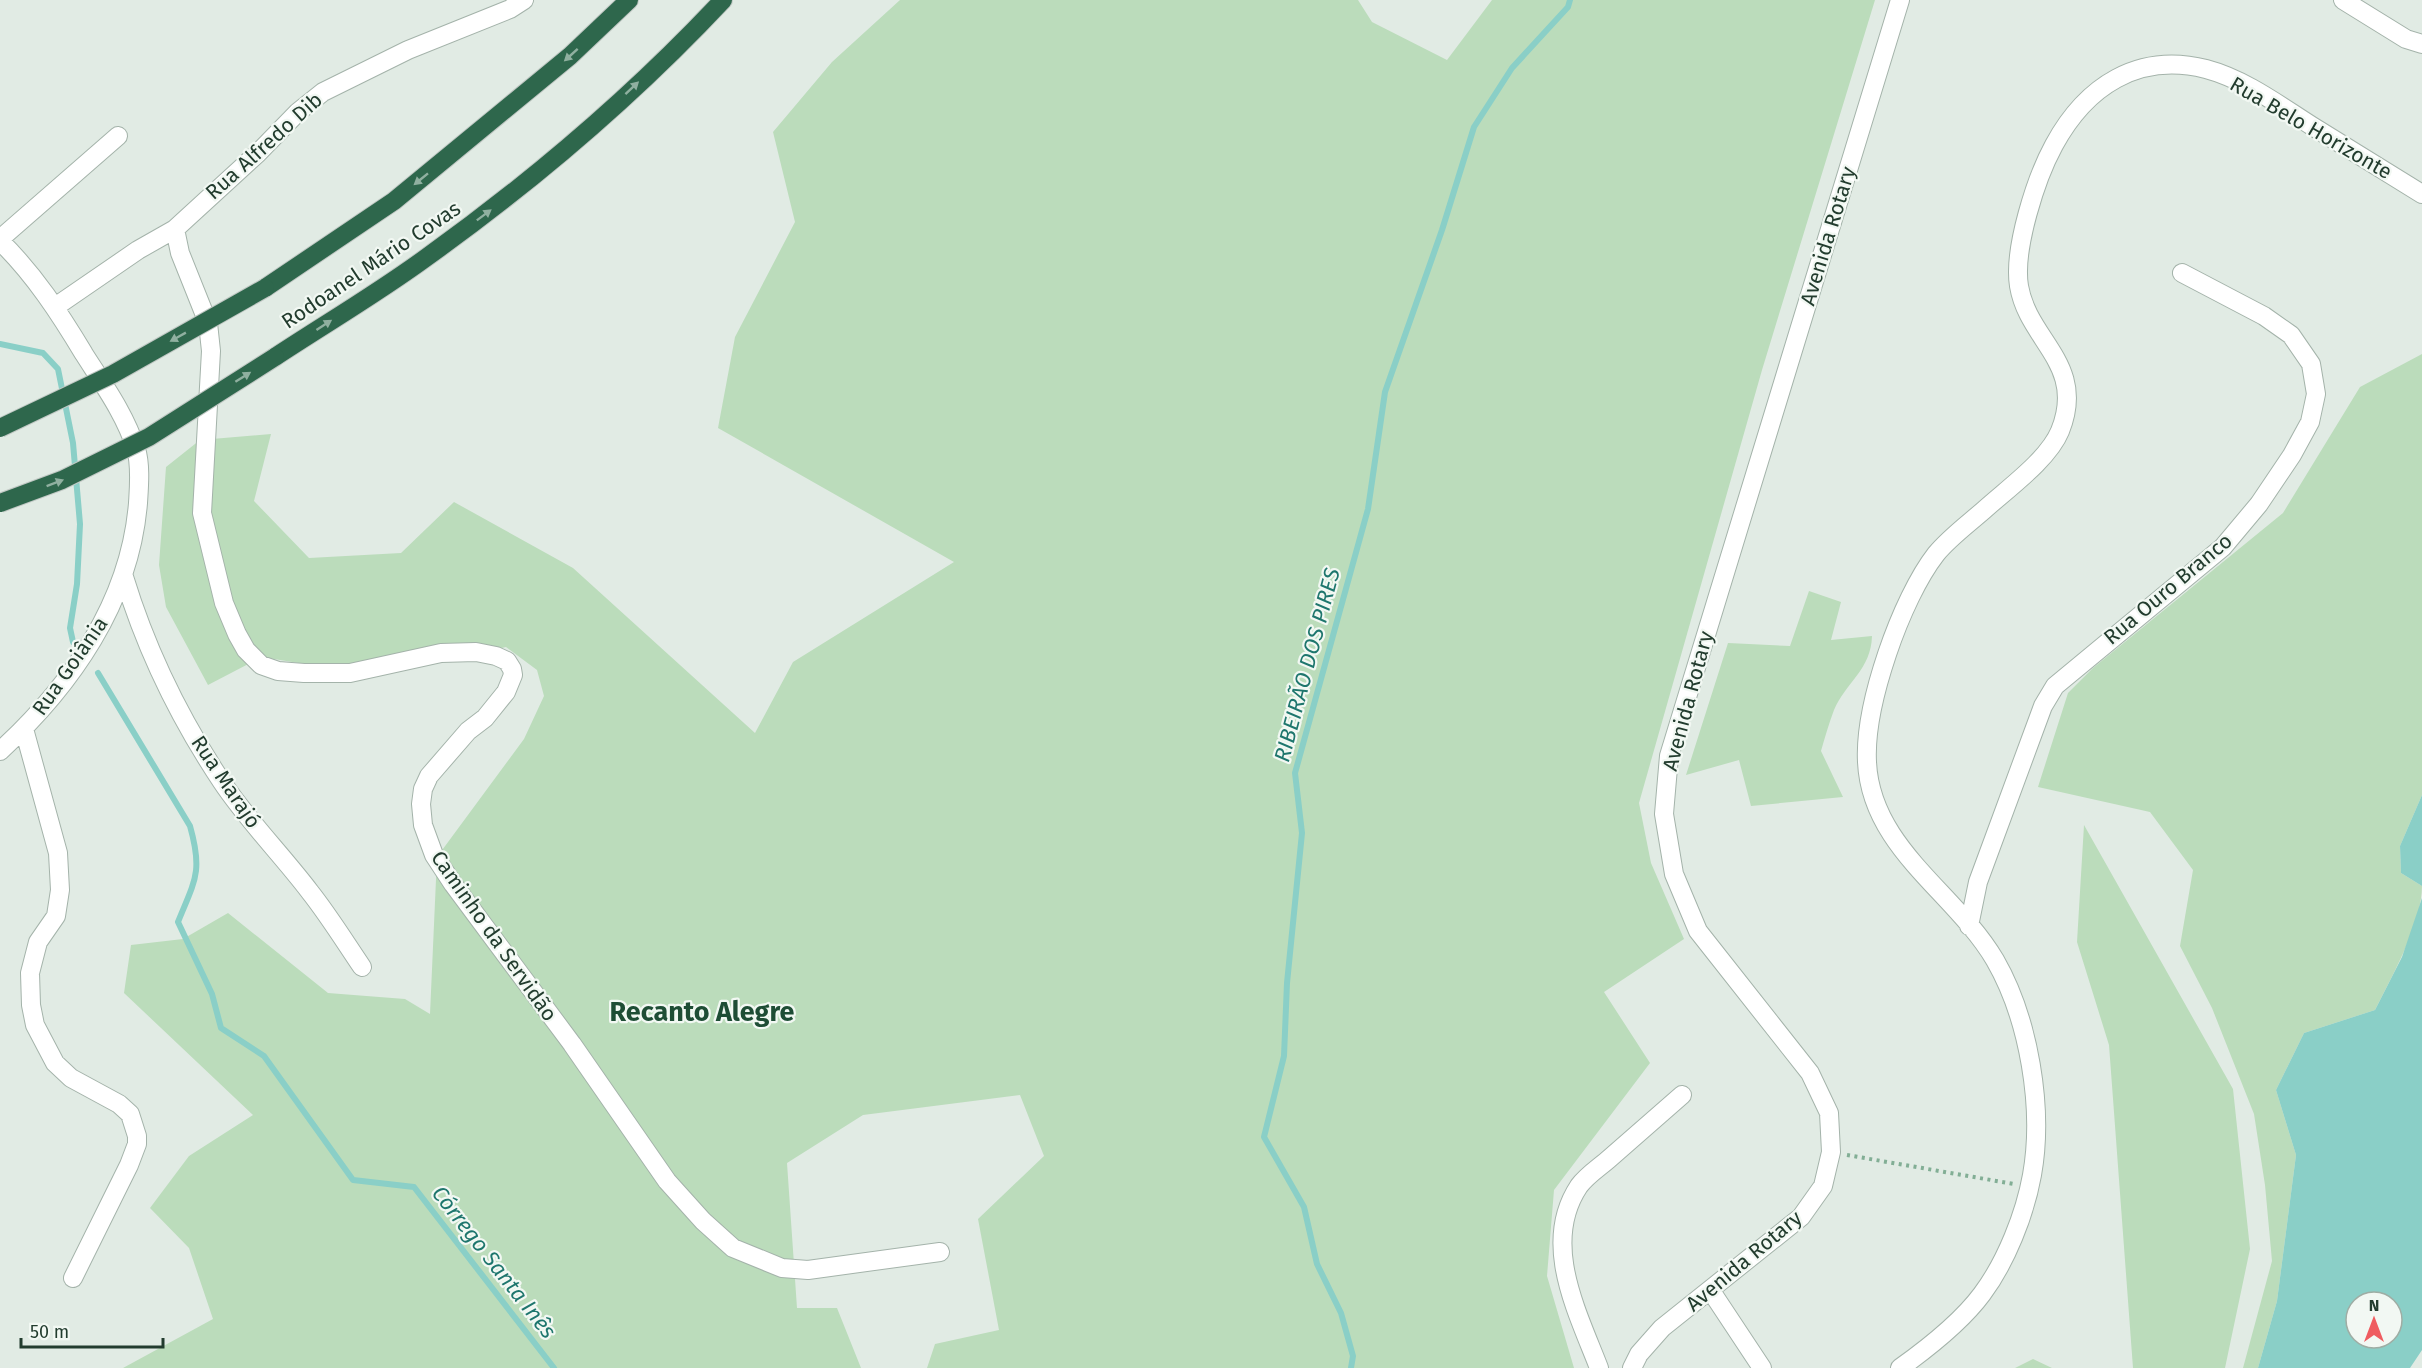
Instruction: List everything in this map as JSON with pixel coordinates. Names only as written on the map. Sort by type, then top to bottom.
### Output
[{"type":"highway","name":"Rodoanel Mário Covas","points":[[0,428],[112,374],[265,288],[394,201],[570,56],[629,0]]},
{"type":"highway","name":"Rodoanel Mário Covas","points":[[0,503],[63,480],[149,437],[426,258],[512,194],[603,115],[697,28],[723,0]]},
{"type":"street","name":"Rua Alfredo Dib","points":[[55,307],[138,250],[175,229],[258,153],[298,112],[323,92],[408,50],[510,9],[524,0]]},
{"type":"street","name":"Avenida Rotary","points":[[1632,1368],[1639,1354],[1662,1328],[1801,1217],[1823,1186],[1831,1152],[1829,1113],[1810,1073],[1698,931],[1674,874],[1664,814],[1669,756],[1900,0]]},
{"type":"street","points":[[2343,0],[2406,39],[2422,44]]},
{"type":"street","name":"Rua Belo Horizonte","points":[[1900,1368],[1932,1346],[1982,1295],[2013,1241],[2032,1175],[2036,1110],[2022,1022],[1994,959],[1969,926],[1895,841],[1877,807],[1867,768],[1866,736],[1891,642],[1913,589],[1938,552],[2039,461],[2059,436],[2066,411],[2066,381],[2057,358],[2023,304],[2018,282],[2018,258],[2026,220],[2050,151],[2070,116],[2097,90],[2126,73],[2168,64],[2207,70],[2248,87],[2422,194]]},
{"type":"street","points":[[0,240],[118,136]]},
{"type":"street","name":"Caminho da Servidão","points":[[175,229],[180,253],[207,323],[211,351],[202,513],[224,603],[246,650],[261,665],[278,671],[304,673],[350,673],[441,653],[476,652],[507,661],[513,675],[506,692],[429,776],[422,796],[423,825],[434,855],[453,884],[572,1044],[668,1182],[703,1221],[733,1248],[782,1268],[808,1269],[940,1252]]},
{"type":"street","name":"Rua Goiânia","points":[[0,240],[55,307],[123,416],[137,452],[139,487],[134,539],[124,577],[108,614],[91,643],[55,693],[24,729],[0,751]]},
{"type":"street","name":"Rua Ouro Branco","points":[[1969,926],[1978,882],[2043,706],[2055,686],[2223,547],[2259,504],[2292,455],[2310,422],[2316,394],[2311,363],[2291,335],[2264,316],[2182,273]]},
{"type":"street","name":"Rua Marajó","points":[[124,577],[136,616],[150,648],[174,699],[207,758],[278,855],[310,892],[362,967]]},
{"type":"street","points":[[24,729],[58,853],[60,890],[56,916],[38,942],[30,973],[31,1005],[35,1025],[55,1063],[71,1078],[119,1104],[130,1114],[137,1136],[137,1144],[129,1166],[73,1278]]},
{"type":"street","points":[[1599,1368],[1570,1291],[1563,1263],[1562,1234],[1567,1208],[1581,1184],[1682,1095]]},
{"type":"street","points":[[1711,1291],[1762,1368]]},
{"type":"path","points":[[1831,1152],[2029,1187]]},
{"type":"green space","points":[[900,0],[1358,0],[1372,22],[1447,60],[1492,0],[1875,0],[1762,370],[1639,803],[1651,863],[1684,939],[1604,992],[1650,1063],[1554,1190],[1547,1276],[1574,1368],[927,1368],[935,1344],[999,1330],[978,1219],[1044,1156],[1020,1095],[863,1115],[787,1163],[797,1308],[837,1308],[861,1368],[123,1368],[213,1319],[189,1248],[150,1208],[189,1156],[253,1115],[124,993],[131,945],[183,939],[228,913],[328,993],[405,999],[430,1014],[437,857],[524,739],[544,696],[537,670],[506,647],[377,676],[262,657],[208,685],[166,607],[159,565],[166,467],[200,440],[271,434],[254,501],[309,558],[401,553],[454,502],[573,568],[755,733],[793,662],[954,562],[718,428],[735,337],[795,222],[773,132],[832,62]]},
{"type":"green space","points":[[2422,354],[2422,795],[2400,846],[2401,873],[2422,886],[2421,901],[2412,933],[2375,1010],[2304,1033],[2276,1090],[2296,1155],[2277,1301],[2258,1368],[2243,1368],[2272,1261],[2265,1185],[2254,1114],[2212,1008],[2180,946],[2193,870],[2150,812],[2038,787],[2068,693],[2093,668],[2283,513],[2360,387]]},
{"type":"green space","points":[[1809,591],[1841,602],[1831,640],[1872,636],[1871,648],[1863,667],[1834,710],[1821,751],[1843,797],[1751,806],[1739,760],[1686,775],[1728,643],[1790,646]]},
{"type":"green space","points":[[2084,825],[2233,1089],[2250,1249],[2225,1368],[2133,1368],[2109,1045],[2077,942]]},
{"type":"green space","points":[[2033,1359],[2052,1368],[2015,1368]]},
{"type":"water","points":[[2422,795],[2422,886],[2401,873],[2400,846]]},
{"type":"water","points":[[2422,898],[2422,1350],[2410,1368],[2258,1368],[2277,1301],[2296,1155],[2276,1090],[2304,1033],[2375,1010],[2402,957]]},
{"type":"waterway","name":"RIBEIRÃO DOS PIRES","points":[[1351,1368],[1353,1356],[1341,1313],[1317,1264],[1304,1207],[1264,1137],[1284,1056],[1287,983],[1302,833],[1295,773],[1368,509],[1385,392],[1442,230],[1474,127],[1512,68],[1568,7],[1570,0]]},
{"type":"waterway","name":"Córrego Santa Inês","points":[[0,344],[43,353],[58,369],[73,443],[80,524],[77,584],[70,628],[73,642]]},
{"type":"waterway","name":"Córrego Santa Inês","points":[[98,673],[190,826],[196,854],[195,876],[178,922],[212,994],[221,1028],[264,1056],[353,1180],[414,1187],[554,1368]]},
{"type":"district","name":"Recanto Alegre","points":[[702,1012]]}]
